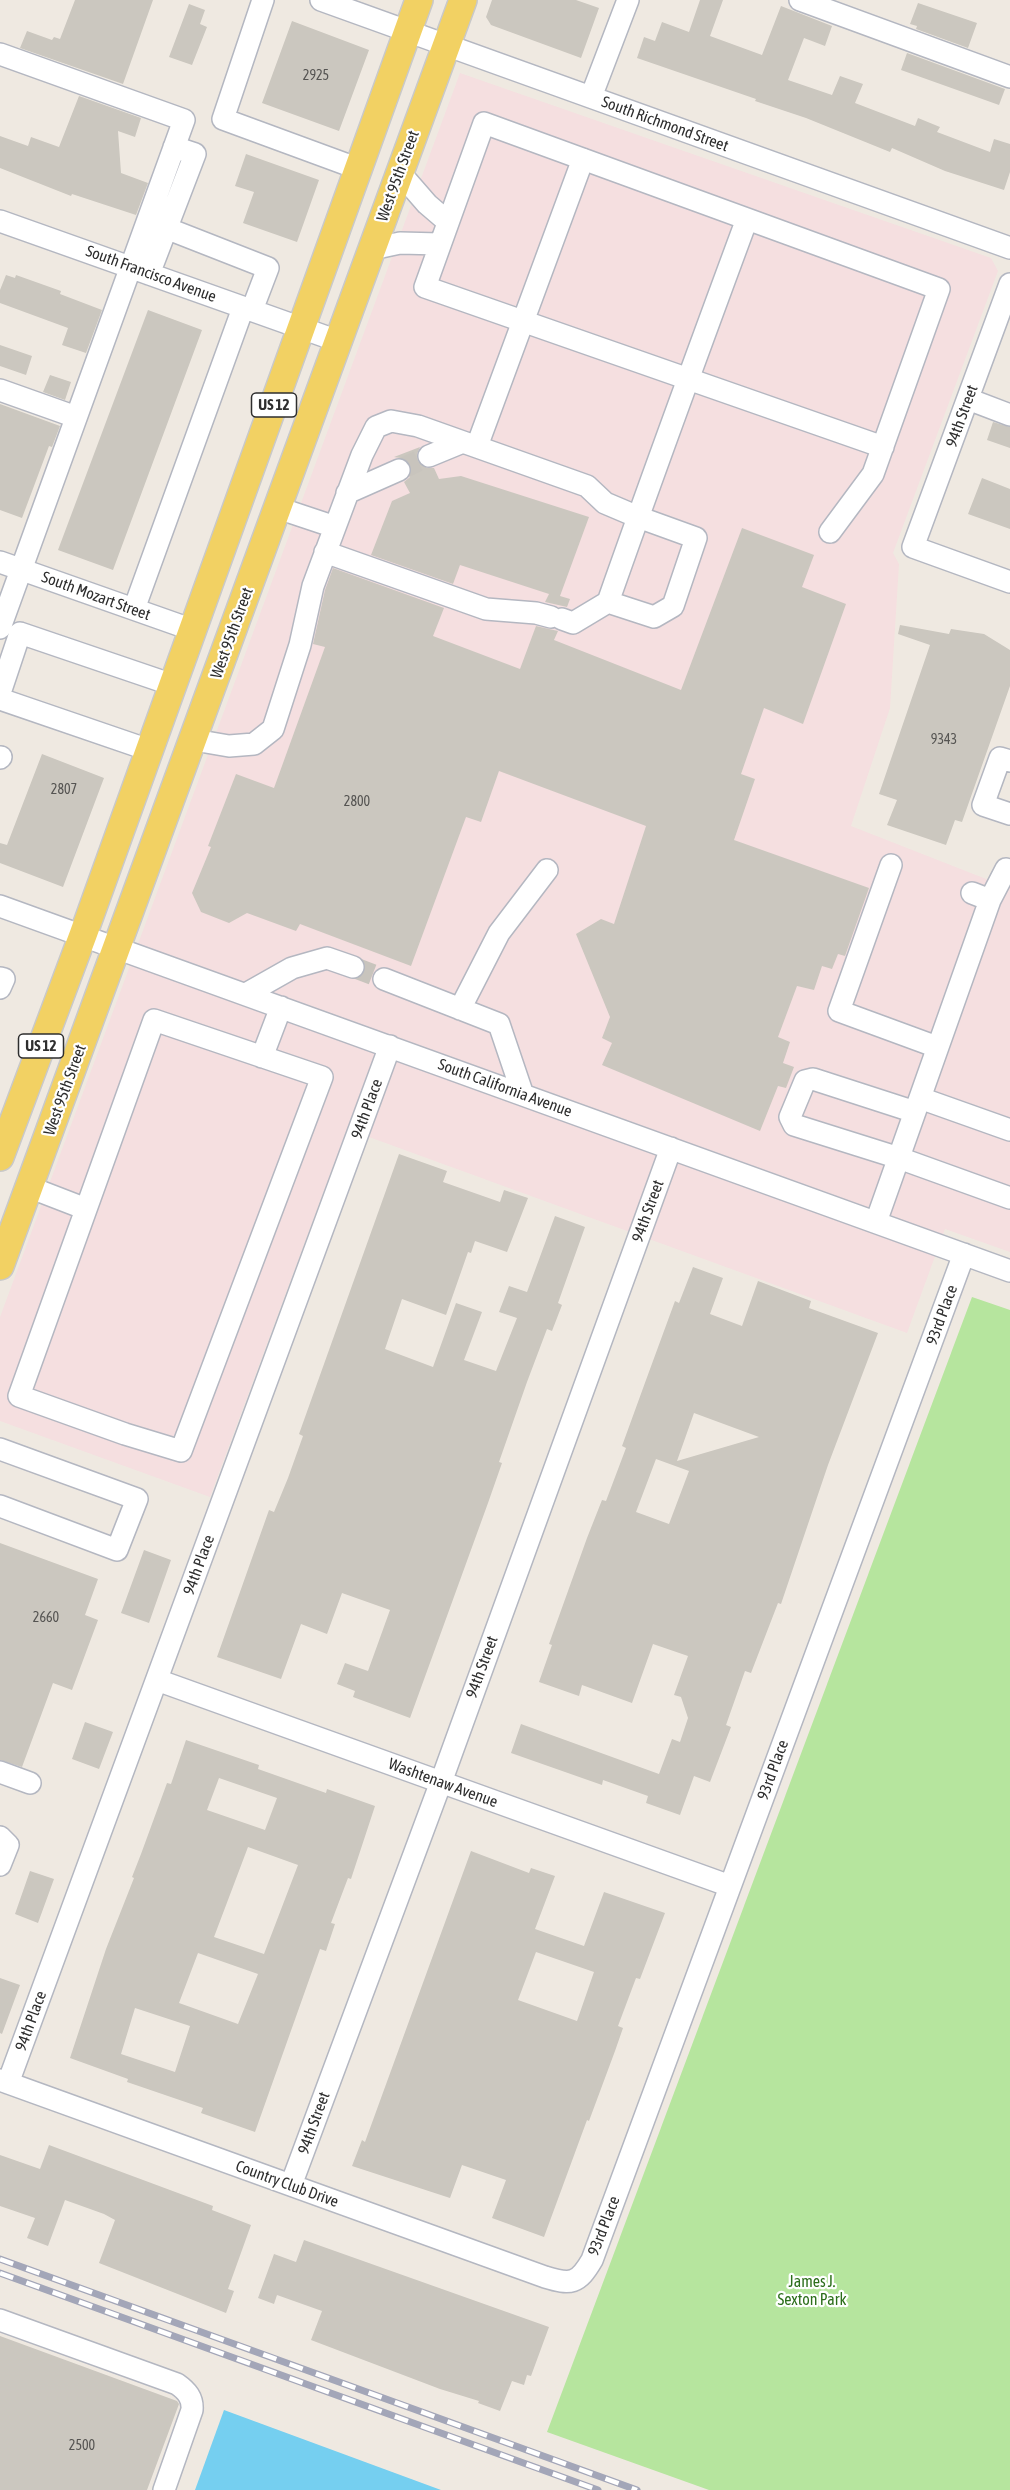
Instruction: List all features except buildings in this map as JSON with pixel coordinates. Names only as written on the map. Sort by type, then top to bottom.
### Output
[{"type":"main road","name":"US 12","points":[[0,1157],[8,1113],[83,935],[419,0]]},
{"type":"main road","name":"West 95th Street","points":[[0,1266],[463,0]]},
{"type":"street","points":[[263,0],[223,119],[359,169]]},
{"type":"street","name":"South Richmond Street","points":[[321,0],[1010,248]]},
{"type":"street","points":[[591,97],[628,0]]},
{"type":"street","points":[[801,0],[1010,77]]},
{"type":"street","points":[[0,54],[184,120],[174,147],[157,225],[140,270],[76,417],[0,628]]},
{"type":"street","points":[[830,532],[873,474],[883,447],[939,289],[484,123],[425,287],[883,447]]},
{"type":"street","points":[[429,456],[470,444],[492,399],[523,322],[583,159]]},
{"type":"street","points":[[400,173],[427,204],[448,222]]},
{"type":"street","points":[[325,552],[486,609],[536,613],[573,623],[608,602],[747,219]]},
{"type":"street","name":"South Francisco Avenue","points":[[0,221],[338,341]]},
{"type":"street","points":[[134,609],[248,309],[268,268],[157,225]]},
{"type":"street","points":[[372,249],[400,243],[440,244]]},
{"type":"street","name":"94th Street","points":[[1010,284],[914,548],[1010,582]]},
{"type":"street","points":[[0,390],[76,417]]},
{"type":"street","points":[[968,399],[1010,415]]},
{"type":"street","points":[[194,740],[229,746],[254,744],[273,729],[300,645],[313,586],[347,493],[376,428],[391,421],[418,426],[587,486],[605,503],[696,538],[674,606],[654,617],[608,602]]},
{"type":"street","points":[[347,493],[399,470]]},
{"type":"street","points":[[278,508],[335,526]]},
{"type":"street","name":"South Mozart Street","points":[[0,562],[193,630]]},
{"type":"street","points":[[0,693],[20,633],[173,685]]},
{"type":"street","points":[[0,699],[149,750]]},
{"type":"street","points":[[1010,761],[1000,758],[983,805],[1010,814]]},
{"type":"street","points":[[891,865],[839,1011],[938,1047]]},
{"type":"street","points":[[876,1222],[938,1047],[981,897],[1006,869],[1010,871]]},
{"type":"street","points":[[460,1009],[499,933],[547,870]]},
{"type":"street","name":"South California Avenue","points":[[0,906],[1010,1271]]},
{"type":"street","points":[[246,994],[292,968],[327,958],[352,967]]},
{"type":"street","points":[[0,978],[3,979],[0,988]]},
{"type":"street","points":[[384,979],[499,1024],[523,1095]]},
{"type":"street","points":[[262,1057],[281,1007]]},
{"type":"street","points":[[154,1020],[262,1057],[322,1077],[182,1451],[125,1434],[19,1396],[154,1020]]},
{"type":"street","name":"94th Place","points":[[4,2082],[157,1680],[390,1046]]},
{"type":"street","points":[[1010,1130],[813,1080],[805,1081],[789,1117],[794,1125],[899,1158],[1010,1198]]},
{"type":"street","name":"94th Street","points":[[291,2185],[441,1782],[671,1148]]},
{"type":"street","points":[[29,1187],[86,1209]]},
{"type":"street","name":"93rd Place","points":[[574,2282],[584,2275],[592,2260],[964,1254]]},
{"type":"street","points":[[0,1449],[137,1499],[117,1550],[0,1506]]},
{"type":"street","name":"Washtenaw Avenue","points":[[157,1680],[730,1886]]},
{"type":"street","points":[[0,1772],[30,1783]]},
{"type":"street","points":[[0,1837],[8,1845],[0,1865]]},
{"type":"street","name":"Country Club Drive","points":[[4,2082],[545,2277],[561,2282],[574,2282]]},
{"type":"street","points":[[0,2320],[177,2384],[185,2390],[193,2403],[192,2410],[164,2490]]},
{"type":"shaded area","points":[[460,73],[991,258],[998,271],[893,553],[899,564],[890,708],[851,826],[1004,886],[1010,872],[1010,1252],[945,1229],[907,1333],[347,1129],[210,1497],[0,1421],[0,1317]]},
{"type":"green space","name":"James J. Sexton Park","points":[[972,1297],[1010,1310],[1010,2490],[709,2490],[547,2432]]},
{"type":"water","points":[[224,2410],[441,2490],[195,2490]]},
{"type":"tunnel","points":[[399,470],[429,456]]},
{"type":"tunnel","points":[[353,967],[384,979]]},
{"type":"railway","points":[[0,2259],[637,2490]]},
{"type":"railway","points":[[0,2273],[598,2490]]}]
